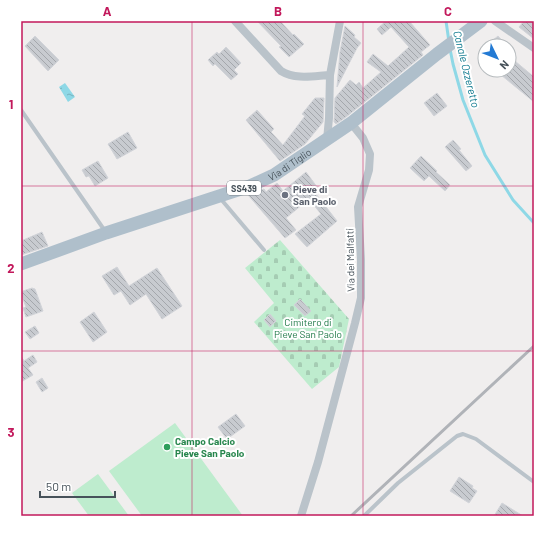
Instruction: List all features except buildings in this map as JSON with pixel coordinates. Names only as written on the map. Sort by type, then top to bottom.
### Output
[{"type":"main road","name":"Via di Tiglio","points":[[21,264],[106,232],[250,186],[274,175],[351,123],[481,21]]},
{"type":"street","points":[[235,21],[281,70],[288,74],[298,77],[330,75]]},
{"type":"street","points":[[326,140],[329,118],[330,75],[340,21]]},
{"type":"street","points":[[495,21],[534,48]]},
{"type":"street","name":"Via dei Malfatti","points":[[301,516],[320,455],[361,298],[358,207],[369,170],[370,154],[363,138],[351,123]]},
{"type":"lane","points":[[21,110],[106,232]]},
{"type":"lane","points":[[218,196],[264,250]]},
{"type":"lane","points":[[364,516],[398,483],[457,436],[463,434],[476,439],[534,482]]},
{"type":"green space","name":"Cimitero di Pieve San Paolo","points":[[280,240],[349,319],[339,367],[312,389],[254,322],[274,303],[245,268]]},
{"type":"green space","name":"Campo Calcio Pieve San Paolo","points":[[175,423],[243,516],[142,516],[109,471]]},
{"type":"green space","points":[[98,474],[129,516],[89,516],[72,493]]},
{"type":"water","points":[[65,83],[75,97],[68,102],[59,87]]},
{"type":"waterway","name":"Canale Ozzeretto","points":[[446,21],[449,42]]},
{"type":"waterway","name":"Canale Ozzeretto","points":[[450,49],[463,100],[485,155],[513,200],[534,223]]},
{"type":"railway","points":[[351,516],[534,346]]},
{"type":"place","name":"Pieve di San Paolo","points":[[285,195]]},
{"type":"place","name":"Campo Calcio Pieve San Paolo","points":[[167,447]]}]
